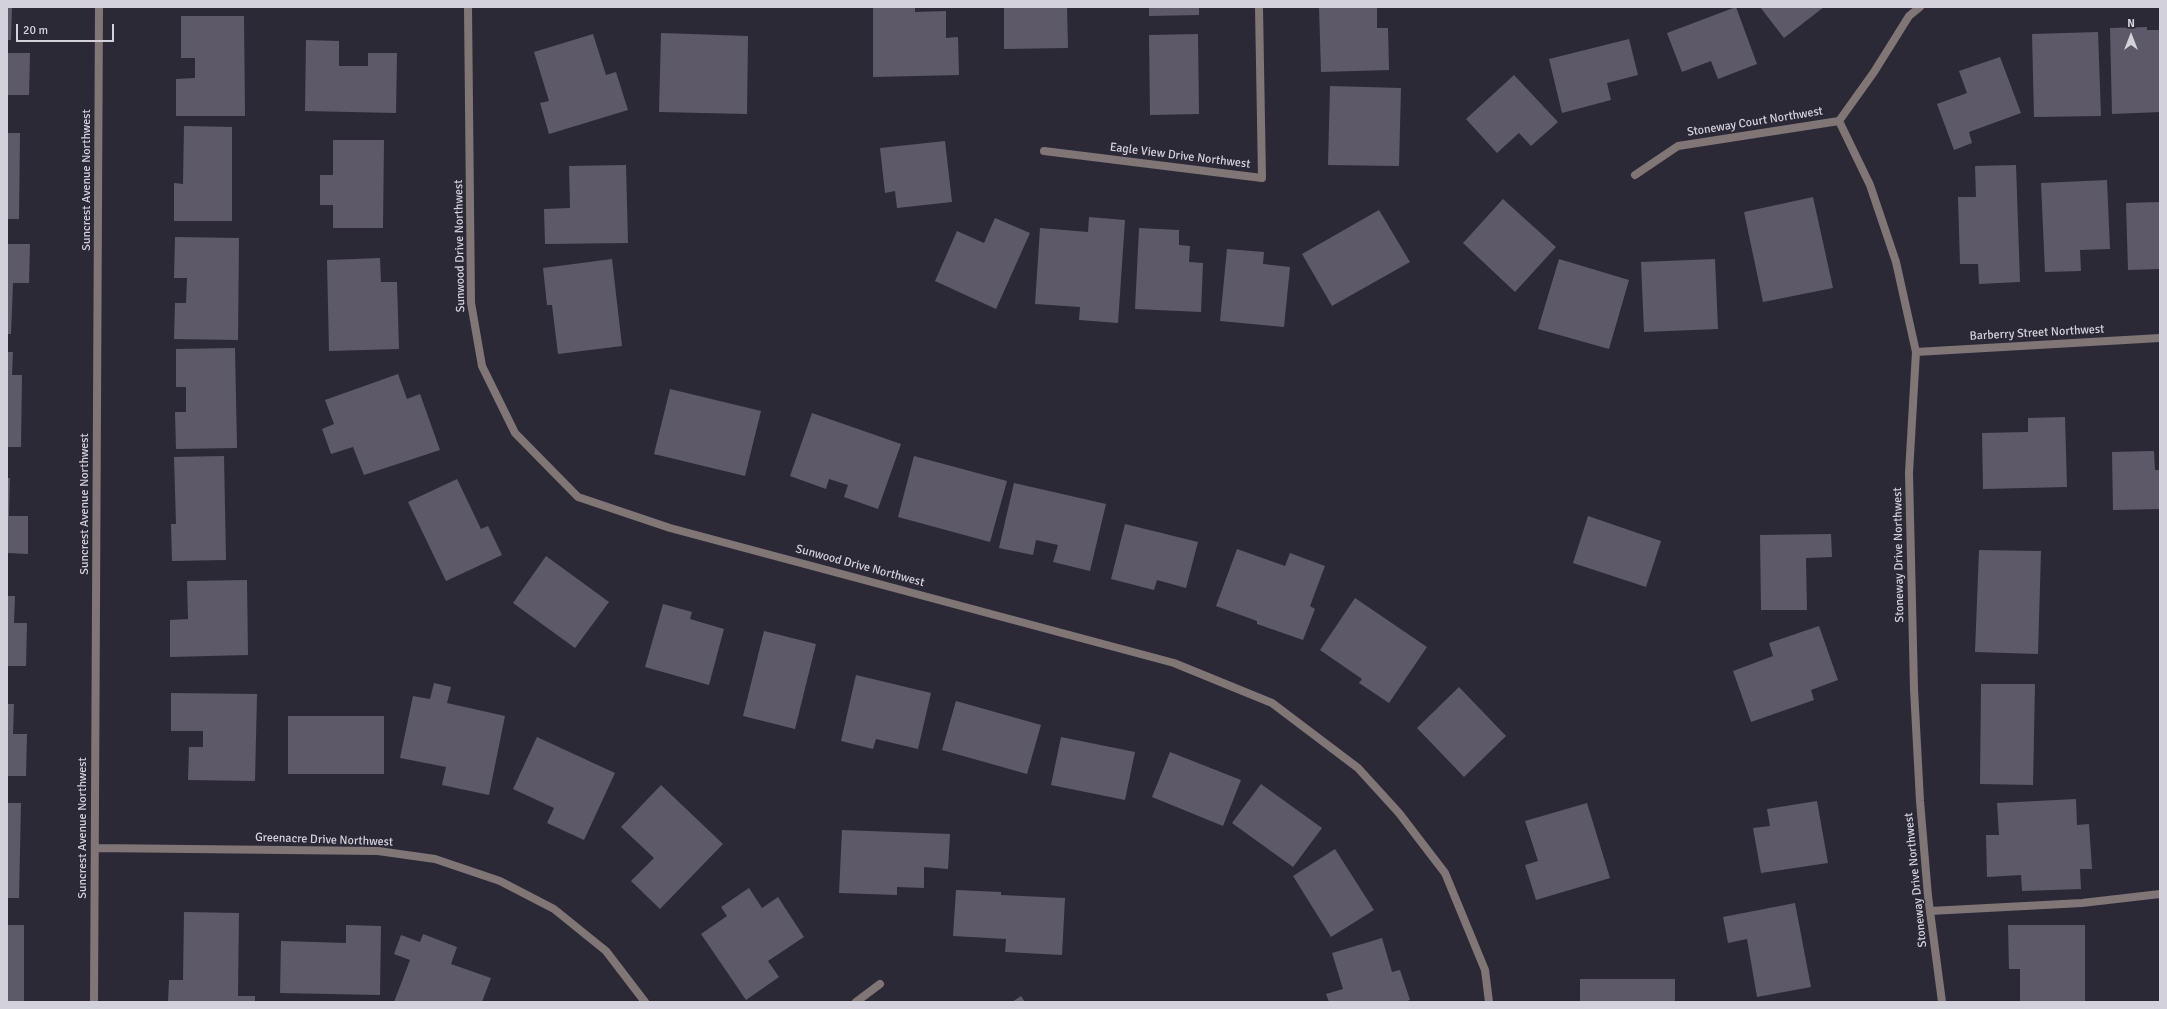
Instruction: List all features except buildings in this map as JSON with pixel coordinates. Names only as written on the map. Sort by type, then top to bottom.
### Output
[{"type":"street","name":"Suncrest Avenue Northwest","points":[[94,1002],[100,7]]},
{"type":"street","name":"Sunwood Drive Northwest","points":[[468,7],[471,303],[482,366],[515,433],[578,496],[670,528],[1174,663],[1272,703],[1358,768],[1399,812],[1445,873],[1484,970],[1489,1002]]},
{"type":"street","name":"Eagle View Drive Northwest","points":[[1044,151],[1262,178],[1259,7]]},
{"type":"street","points":[[1839,121],[1874,72],[1909,16],[1920,7]]},
{"type":"street","name":"Stoneway Court Northwest","points":[[1635,175],[1678,146],[1839,121]]},
{"type":"street","name":"Stoneway Drive Northwest","points":[[1839,121],[1870,186],[1896,262],[1916,352],[1909,473],[1914,680],[1920,801],[1930,912],[1942,1002]]},
{"type":"street","name":"Barberry Street Northwest","points":[[1916,352],[2160,338]]},
{"type":"street","name":"Greenacre Drive Northwest","points":[[95,848],[378,851],[435,859],[500,881],[554,909],[606,951],[645,1002]]},
{"type":"street","points":[[1930,912],[2082,903],[2160,894]]},
{"type":"street","points":[[856,1002],[880,984]]}]
